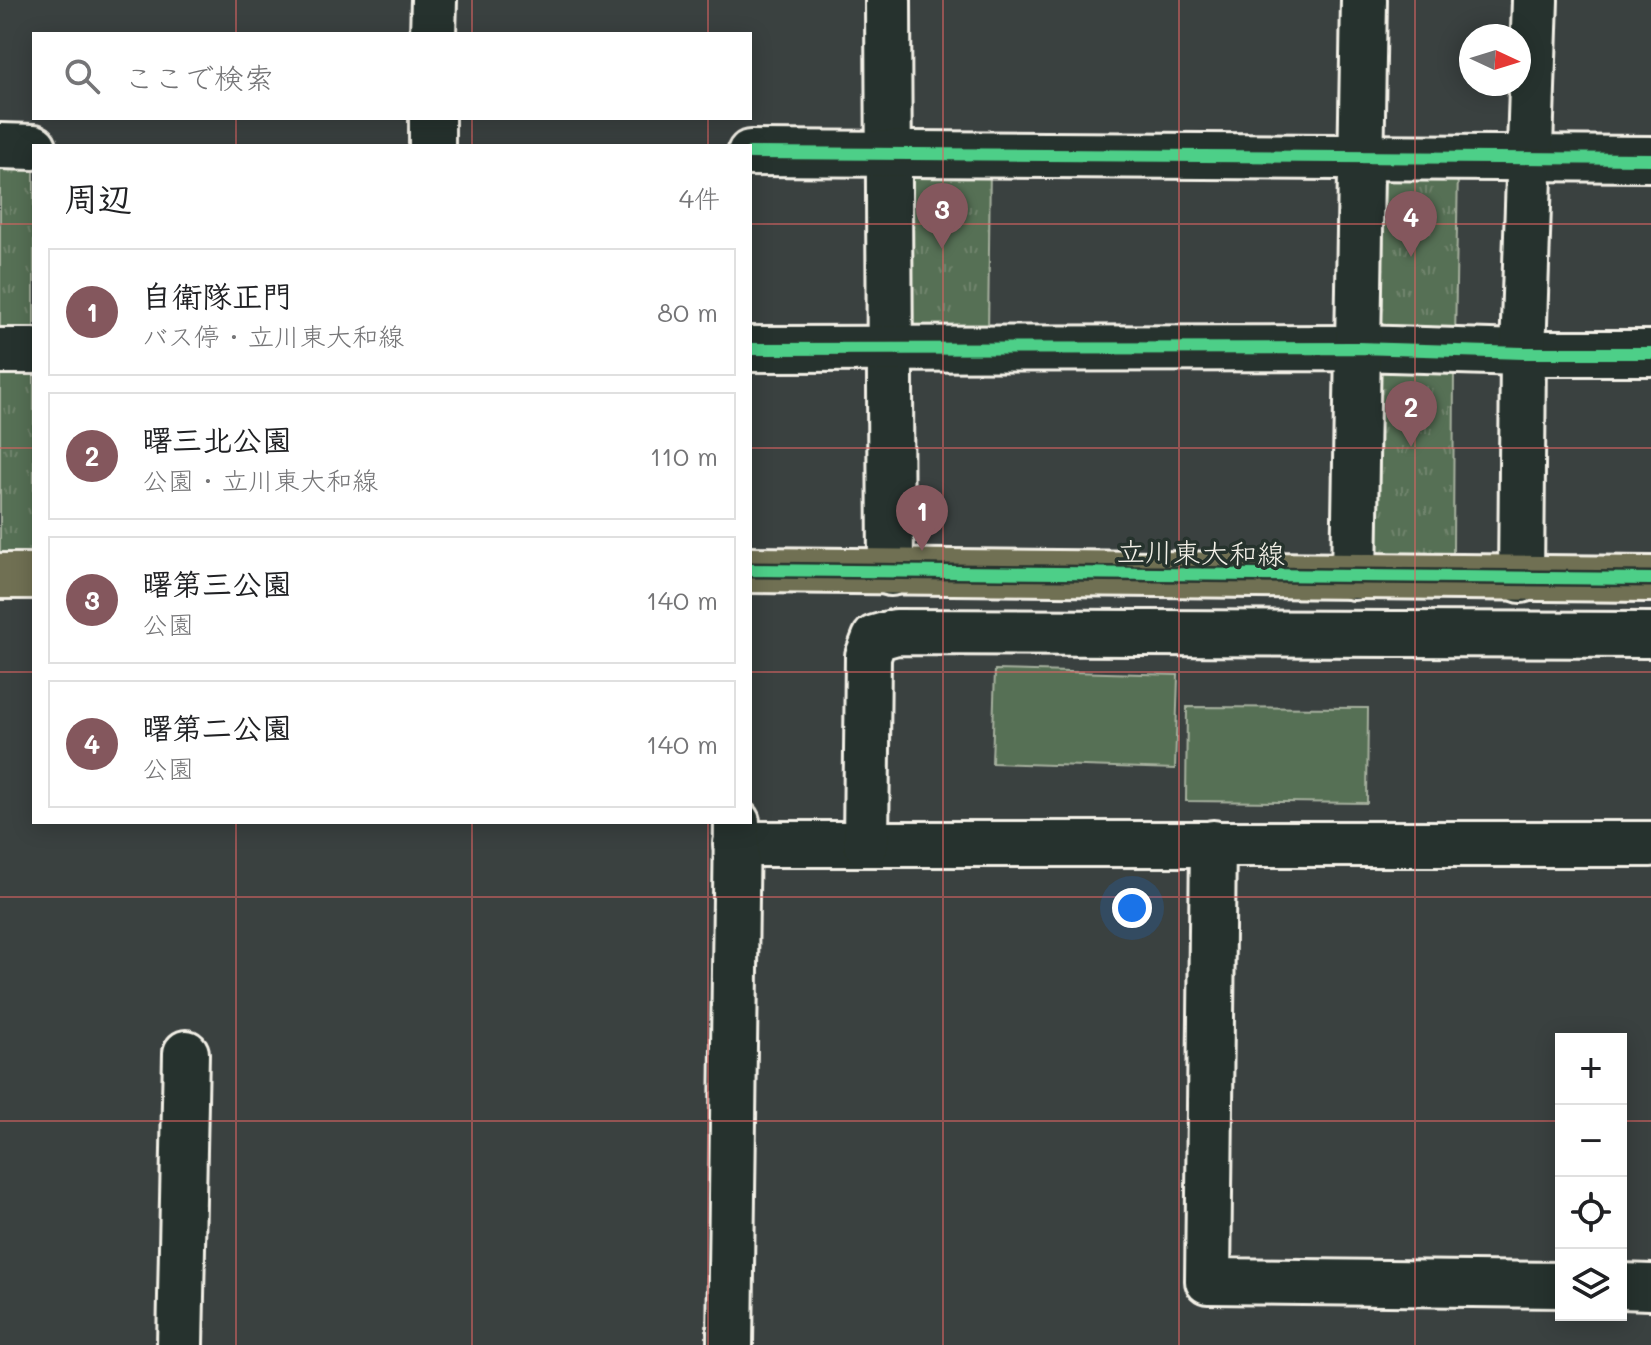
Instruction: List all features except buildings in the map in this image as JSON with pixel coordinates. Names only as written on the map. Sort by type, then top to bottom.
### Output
[{"type":"main road","name":"立川東大和線","points":[[752,570],[1651,579]]},
{"type":"main road","points":[[0,576],[32,576]]},
{"type":"street","points":[[433,32],[434,0]]},
{"type":"street","points":[[888,0],[891,573]]},
{"type":"street","points":[[1354,577],[1364,0]]},
{"type":"street","points":[[1521,580],[1523,353],[1535,0]]},
{"type":"street","points":[[432,120],[432,144]]},
{"type":"street","points":[[0,146],[32,147]]},
{"type":"street","points":[[752,153],[1651,159]]},
{"type":"street","points":[[752,349],[1358,348],[1651,353]]},
{"type":"street","points":[[0,351],[32,351]]},
{"type":"street","points":[[866,844],[868,656],[875,638],[896,632],[1651,635]]},
{"type":"street","points":[[730,1345],[736,833],[866,844],[1651,844]]},
{"type":"street","points":[[1213,843],[1208,1281],[1555,1285]]},
{"type":"street","points":[[180,1345],[186,1053]]},
{"type":"street","points":[[1627,1286],[1651,1287]]},
{"type":"green space","points":[[0,151],[32,151],[32,347],[0,347]]},
{"type":"green space","points":[[897,162],[990,163],[988,336],[895,335]]},
{"type":"green space","points":[[1458,168],[1455,342],[1363,340],[1366,173]]},
{"type":"green space","points":[[0,355],[32,355],[32,573],[0,572]]},
{"type":"green space","points":[[1368,363],[1454,363],[1453,554],[1378,554],[1368,532]]},
{"type":"green space","points":[[995,670],[1178,675],[1175,769],[992,763]]},
{"type":"green space","points":[[1187,707],[1368,708],[1367,803],[1186,801]]},
{"type":"cycle path","points":[[752,153],[1651,159]]},
{"type":"cycle path","points":[[752,349],[1358,348],[1651,353]]},
{"type":"cycle path","points":[[752,570],[1651,579]]},
{"type":"place","name":"曙第三公園","points":[[942,249]]},
{"type":"place","name":"曙第二公園","points":[[1411,257]]},
{"type":"place","name":"曙三北公園","points":[[1411,447]]},
{"type":"place","name":"自衛隊正門","points":[[922,551]]}]
